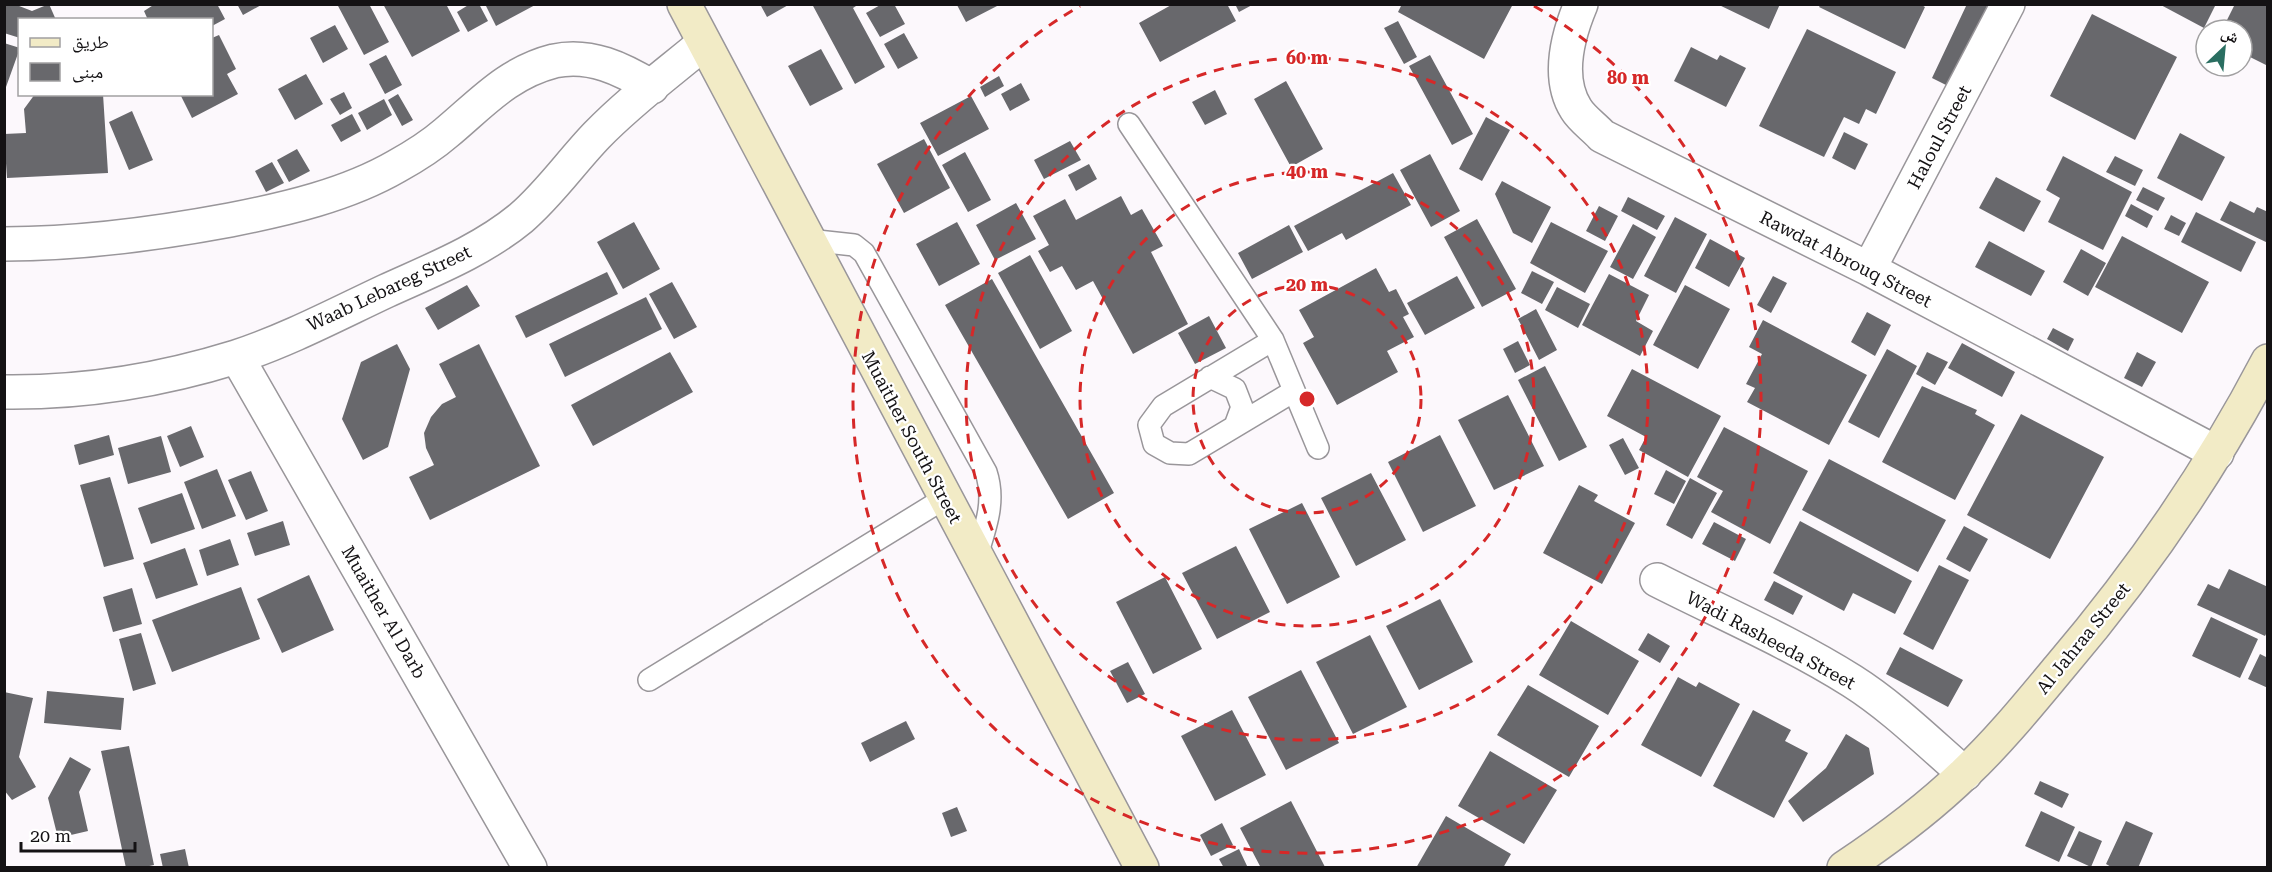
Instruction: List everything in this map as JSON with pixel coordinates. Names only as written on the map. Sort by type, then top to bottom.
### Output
[{"type":"street","name":"Muaither South Street","points":[[684,4],[1142,867]]},
{"type":"street","name":"Rawdat Abrouq Street","points":[[1581,4],[1568,36],[1566,77],[1575,108],[1602,136],[1869,270],[2217,453]]},
{"type":"street","name":"Haloul Street","points":[[1869,270],[2008,4]]},
{"type":"street","name":"Waab Lebareg Street","points":[[4,392],[48,393],[144,380],[237,357],[361,303],[485,243],[519,219],[551,190],[597,135],[704,44]]},
{"type":"street","points":[[4,244],[94,240],[161,233],[282,210],[320,198],[392,169],[422,152],[498,86],[518,74],[557,61],[594,60],[612,65],[652,87]]},
{"type":"street","name":"Muaither Al Darb","points":[[237,357],[522,865]]},
{"type":"street","name":"Al Jahraa Street","points":[[1854,865],[1965,774],[2025,709],[2115,602],[2217,453],[2268,361]]},
{"type":"street","name":"Wadi Rasheeda Street","points":[[1657,580],[1853,682],[1911,727],[1965,774]]},
{"type":"lane","points":[[1129,124],[1273,340],[1318,448]]},
{"type":"lane","points":[[808,240],[854,245],[864,253],[986,472],[992,496],[991,508],[976,558]]},
{"type":"lane","points":[[1273,340],[1162,406],[1149,425],[1155,444],[1170,453],[1189,454],[1294,391]]},
{"type":"lane","points":[[1210,377],[1235,389],[1242,407],[1235,426]]},
{"type":"lane","points":[[649,680],[945,498]]},
{"type":"building","points":[[4,4],[14,4],[32,11],[49,4],[55,18],[18,18],[18,37],[4,33]]},
{"type":"building","points":[[155,4],[217,4],[225,19],[213,25],[213,18],[147,18],[144,11]]},
{"type":"building","points":[[237,4],[263,4],[243,15]]},
{"type":"building","points":[[337,4],[369,4],[389,42],[364,55]]},
{"type":"building","points":[[383,4],[446,4],[460,31],[412,57]]},
{"type":"building","points":[[470,4],[479,4],[488,21],[468,32],[457,12]]},
{"type":"building","points":[[485,4],[537,4],[496,26]]},
{"type":"building","points":[[760,4],[790,4],[767,17]]},
{"type":"building","points":[[812,4],[859,4],[853,8],[885,67],[855,84]]},
{"type":"building","points":[[882,4],[894,4],[905,24],[880,37],[866,13]]},
{"type":"building","points":[[1173,4],[1227,4],[1236,21],[1160,62],[1139,23]]},
{"type":"building","points":[[1235,4],[1254,4],[1239,12]]},
{"type":"building","points":[[1402,4],[1513,4],[1484,59],[1398,12]]},
{"type":"building","points":[[1717,4],[1780,4],[1769,29]]},
{"type":"building","points":[[1821,4],[1920,4],[1925,7],[1905,49],[1819,7]]},
{"type":"building","points":[[1967,4],[1995,4],[1954,89],[1932,78]]},
{"type":"building","points":[[2159,4],[2216,4],[2209,18],[2194,18],[2194,23]]},
{"type":"building","points":[[2235,4],[2268,4],[2268,66],[2254,59],[2254,18],[2228,18]]},
{"type":"building","points":[[957,5],[999,5],[966,22]]},
{"type":"building","points":[[2092,14],[2177,57],[2135,140],[2050,96]]},
{"type":"building","points":[[1398,21],[1417,57],[1404,64],[1384,28]]},
{"type":"building","points":[[335,25],[348,49],[323,63],[310,38]]},
{"type":"building","points":[[1807,29],[1896,72],[1876,114],[1866,109],[1859,124],[1844,117],[1824,157],[1759,126]]},
{"type":"building","points":[[904,33],[918,58],[898,69],[884,44]]},
{"type":"building","points":[[219,35],[236,69],[227,74],[238,94],[192,118],[181,96],[213,96],[213,38]]},
{"type":"building","points":[[4,43],[18,47],[18,54],[6,87],[4,87]]},
{"type":"building","points":[[1691,47],[1717,60],[1720,55],[1746,68],[1726,107],[1674,81]]},
{"type":"building","points":[[821,49],[843,89],[810,106],[788,66]]},
{"type":"building","points":[[386,55],[402,85],[385,94],[369,64]]},
{"type":"building","points":[[1430,55],[1473,134],[1452,145],[1409,66]]},
{"type":"building","points":[[306,74],[323,104],[295,120],[278,89]]},
{"type":"building","points":[[999,76],[1004,86],[985,97],[980,87]]},
{"type":"building","points":[[1286,81],[1323,149],[1291,167],[1254,99]]},
{"type":"building","points":[[1021,83],[1030,100],[1010,111],[1001,94]]},
{"type":"building","points":[[1215,90],[1227,114],[1205,125],[1192,102]]},
{"type":"building","points":[[344,92],[352,108],[340,115],[330,99]]},
{"type":"building","points":[[398,94],[413,120],[402,126],[388,100]]},
{"type":"building","points":[[34,96],[103,96],[108,173],[7,178],[4,134],[26,133],[24,109]]},
{"type":"building","points":[[971,96],[989,129],[938,156],[920,123]]},
{"type":"building","points":[[384,99],[392,115],[367,130],[358,113]]},
{"type":"building","points":[[132,111],[153,160],[129,170],[109,122]]},
{"type":"building","points":[[352,114],[361,131],[341,142],[331,125]]},
{"type":"building","points":[[1486,117],[1510,130],[1482,181],[1459,169]]},
{"type":"building","points":[[1844,132],[1868,144],[1855,170],[1832,158]]},
{"type":"building","points":[[2180,133],[2225,157],[2202,201],[2157,178]]},
{"type":"building","points":[[924,139],[950,188],[904,213],[877,164]]},
{"type":"building","points":[[1070,141],[1081,160],[1044,179],[1034,160]]},
{"type":"building","points":[[297,149],[310,171],[289,182],[277,160]]},
{"type":"building","points":[[965,152],[991,200],[968,212],[942,165]]},
{"type":"building","points":[[1430,154],[1460,211],[1431,227],[1400,170]]},
{"type":"building","points":[[2063,156],[2132,192],[2103,250],[2048,222],[2060,198],[2046,190]]},
{"type":"building","points":[[2115,156],[2143,170],[2135,186],[2106,172]]},
{"type":"building","points":[[272,162],[284,183],[266,192],[255,171]]},
{"type":"building","points":[[1089,164],[1097,179],[1076,191],[1068,175]]},
{"type":"building","points":[[1393,173],[1411,205],[1346,240],[1342,233],[1308,251],[1294,226]]},
{"type":"building","points":[[1996,177],[2041,201],[2024,232],[1979,208]]},
{"type":"building","points":[[1502,181],[1551,207],[1532,243],[1513,233],[1495,194]]},
{"type":"building","points":[[2143,187],[2165,198],[2158,211],[2136,200]]},
{"type":"building","points":[[1121,196],[1131,215],[1142,209],[1163,246],[1151,252],[1188,324],[1133,354],[1093,281],[1076,290],[1062,266],[1050,272],[1038,251],[1049,245],[1033,216],[1065,199],[1076,220]]},
{"type":"building","points":[[1628,197],[1665,216],[1657,230],[1621,211]]},
{"type":"building","points":[[2230,201],[2254,213],[2257,207],[2268,212],[2268,243],[2220,220]]},
{"type":"building","points":[[1016,203],[1036,239],[995,260],[976,225]]},
{"type":"building","points":[[2131,204],[2153,216],[2147,228],[2125,216]]},
{"type":"building","points":[[1599,206],[1618,216],[1605,241],[1586,231]]},
{"type":"building","points":[[2196,212],[2256,242],[2241,272],[2181,242]]},
{"type":"building","points":[[2171,215],[2186,223],[2179,236],[2164,229]]},
{"type":"building","points":[[1675,217],[1707,234],[1676,293],[1644,276]]},
{"type":"building","points":[[1477,219],[1516,289],[1482,307],[1444,237]]},
{"type":"building","points":[[634,222],[660,269],[623,289],[597,242]]},
{"type":"building","points":[[957,222],[980,264],[939,286],[916,244]]},
{"type":"building","points":[[1551,222],[1608,251],[1585,293],[1530,263]]},
{"type":"building","points":[[1633,224],[1656,237],[1633,279],[1610,267]]},
{"type":"building","points":[[1289,225],[1303,252],[1252,279],[1238,253]]},
{"type":"building","points":[[2122,236],[2209,282],[2182,333],[2095,287]]},
{"type":"building","points":[[1710,239],[1745,258],[1729,287],[1695,268]]},
{"type":"building","points":[[1989,241],[2045,271],[2031,296],[1975,267]]},
{"type":"building","points":[[2081,249],[2106,263],[2088,296],[2063,282]]},
{"type":"building","points":[[1030,255],[1072,331],[1040,349],[998,273]]},
{"type":"building","points":[[1376,268],[1389,292],[1396,289],[1409,314],[1403,317],[1414,337],[1387,351],[1398,372],[1337,405],[1303,343],[1314,337],[1299,310]]},
{"type":"building","points":[[1532,271],[1554,282],[1542,304],[1521,293]]},
{"type":"building","points":[[607,272],[618,294],[526,338],[515,316]]},
{"type":"building","points":[[1609,274],[1649,295],[1636,321],[1653,331],[1640,356],[1582,325]]},
{"type":"building","points":[[1457,276],[1475,308],[1425,335],[1407,303]]},
{"type":"building","points":[[1773,276],[1787,283],[1771,313],[1757,305]]},
{"type":"building","points":[[992,279],[1114,493],[1068,519],[945,305]]},
{"type":"building","points":[[672,282],[697,327],[674,339],[649,294]]},
{"type":"building","points":[[467,285],[480,306],[438,330],[425,308]]},
{"type":"building","points":[[1685,285],[1730,309],[1698,369],[1653,345]]},
{"type":"building","points":[[1557,287],[1590,304],[1578,328],[1545,310]]},
{"type":"building","points":[[646,297],[662,329],[565,377],[549,344]]},
{"type":"building","points":[[1536,309],[1557,350],[1539,360],[1518,319]]},
{"type":"building","points":[[1867,312],[1891,325],[1875,356],[1851,342]]},
{"type":"building","points":[[1209,316],[1226,348],[1195,364],[1178,333]]},
{"type":"building","points":[[1763,320],[1867,375],[1829,445],[1747,402],[1755,388],[1746,384],[1762,354],[1749,347]]},
{"type":"building","points":[[2053,328],[2074,339],[2068,351],[2047,339]]},
{"type":"building","points":[[1518,341],[1530,365],[1515,373],[1503,349]]},
{"type":"building","points":[[1962,343],[2015,372],[2002,397],[1948,368]]},
{"type":"building","points":[[397,344],[410,369],[388,447],[363,460],[342,419],[361,362]]},
{"type":"building","points":[[479,344],[540,466],[430,520],[409,477],[434,465],[426,448],[424,433],[431,417],[442,404],[456,397],[439,364]]},
{"type":"building","points":[[1887,349],[1917,366],[1879,438],[1848,422]]},
{"type":"building","points":[[670,352],[693,392],[593,446],[571,405]]},
{"type":"building","points":[[1927,352],[1948,362],[1935,385],[1916,374]]},
{"type":"building","points":[[2137,352],[2156,362],[2142,387],[2124,378]]},
{"type":"building","points":[[1545,366],[1587,447],[1559,461],[1518,380]]},
{"type":"building","points":[[1632,369],[1721,416],[1688,477],[1639,450],[1646,437],[1607,416]]},
{"type":"building","points":[[1922,386],[1977,410],[1975,414],[1995,425],[1955,500],[1882,462]]},
{"type":"building","points":[[1508,395],[1544,466],[1494,490],[1458,420]]},
{"type":"building","points":[[2021,414],[2104,457],[2050,559],[1967,515]]},
{"type":"building","points":[[191,426],[204,457],[180,467],[167,436]]},
{"type":"building","points":[[1724,427],[1808,471],[1770,544],[1711,512],[1723,491],[1697,477]]},
{"type":"building","points":[[109,435],[114,455],[79,465],[74,445]]},
{"type":"building","points":[[1440,435],[1476,506],[1423,532],[1388,462]]},
{"type":"building","points":[[161,436],[171,472],[128,484],[118,448]]},
{"type":"building","points":[[1623,438],[1639,468],[1625,475],[1609,445]]},
{"type":"building","points":[[1829,459],[1946,520],[1918,572],[1802,510]]},
{"type":"building","points":[[217,469],[236,516],[202,529],[184,482]]},
{"type":"building","points":[[1666,470],[1686,481],[1674,504],[1654,494]]},
{"type":"building","points":[[251,471],[268,511],[246,520],[228,480]]},
{"type":"building","points":[[1371,473],[1406,540],[1356,566],[1321,498]]},
{"type":"building","points":[[110,477],[134,559],[104,567],[80,485]]},
{"type":"building","points":[[1690,478],[1717,493],[1692,539],[1666,525]]},
{"type":"building","points":[[1579,485],[1598,495],[1594,501],[1635,523],[1602,584],[1543,553]]},
{"type":"building","points":[[182,493],[195,529],[151,544],[138,508]]},
{"type":"building","points":[[1302,503],[1340,577],[1287,604],[1249,529]]},
{"type":"building","points":[[283,521],[290,545],[255,556],[247,533]]},
{"type":"building","points":[[1800,521],[1912,581],[1895,614],[1853,593],[1844,611],[1773,573]]},
{"type":"building","points":[[1714,522],[1746,539],[1735,561],[1702,544]]},
{"type":"building","points":[[1964,526],[1988,539],[1970,572],[1946,559]]},
{"type":"building","points":[[230,539],[239,565],[207,576],[199,550]]},
{"type":"building","points":[[1236,546],[1270,612],[1217,639],[1182,573]]},
{"type":"building","points":[[185,548],[198,585],[156,599],[143,563]]},
{"type":"building","points":[[1939,565],[1969,580],[1933,650],[1903,634]]},
{"type":"building","points":[[2229,569],[2268,587],[2268,630],[2265,636],[2197,605],[2208,584],[2219,589]]},
{"type":"building","points":[[309,575],[334,630],[282,653],[257,599]]},
{"type":"building","points":[[1165,577],[1202,649],[1153,674],[1116,602]]},
{"type":"building","points":[[1774,581],[1803,596],[1793,615],[1764,600]]},
{"type":"building","points":[[241,587],[260,639],[172,672],[152,620]]},
{"type":"building","points":[[132,588],[142,624],[113,632],[103,597]]},
{"type":"building","points":[[1440,599],[1473,662],[1419,690],[1386,626]]},
{"type":"building","points":[[2211,617],[2258,639],[2240,678],[2192,656]]},
{"type":"building","points":[[1571,621],[1639,661],[1608,715],[1539,675]]},
{"type":"building","points":[[141,633],[156,684],[133,691],[119,639]]},
{"type":"building","points":[[1648,633],[1670,646],[1660,663],[1638,650]]},
{"type":"building","points":[[1370,635],[1407,707],[1353,734],[1316,662]]},
{"type":"building","points":[[1900,647],[1963,680],[1948,707],[1886,674]]},
{"type":"building","points":[[2260,654],[2268,658],[2268,688],[2248,679]]},
{"type":"building","points":[[1128,662],[1145,694],[1127,703],[1110,671]]},
{"type":"building","points":[[1301,670],[1339,743],[1286,770],[1248,697]]},
{"type":"building","points":[[1678,677],[1696,687],[1699,682],[1740,704],[1701,777],[1641,745]]},
{"type":"building","points":[[1528,685],[1599,726],[1569,777],[1497,735]]},
{"type":"building","points":[[47,691],[124,698],[121,730],[44,723]]},
{"type":"building","points":[[4,692],[33,698],[19,757],[36,787],[12,800],[4,790]]},
{"type":"building","points":[[1232,710],[1266,775],[1215,801],[1181,736]]},
{"type":"building","points":[[1753,710],[1791,730],[1785,741],[1808,753],[1774,818],[1713,786]]},
{"type":"building","points":[[906,721],[915,739],[870,762],[861,743]]},
{"type":"building","points":[[1846,734],[1869,748],[1874,774],[1803,822],[1788,801],[1826,768]]},
{"type":"building","points":[[129,746],[154,865],[140,868],[126,868],[101,751]]},
{"type":"building","points":[[1490,751],[1557,790],[1524,844],[1458,806]]},
{"type":"building","points":[[70,757],[91,769],[79,792],[88,831],[58,838],[48,798]]},
{"type":"building","points":[[2040,781],[2069,794],[2062,808],[2034,794]]},
{"type":"building","points":[[1291,801],[1325,867],[1323,868],[1261,868],[1240,828]]},
{"type":"building","points":[[957,807],[967,831],[951,837],[942,813]]},
{"type":"building","points":[[2041,811],[2075,827],[2059,862],[2025,846]]},
{"type":"building","points":[[1446,816],[1511,854],[1503,868],[1416,868]]},
{"type":"building","points":[[2126,821],[2153,833],[2138,868],[2113,868],[2106,864]]},
{"type":"building","points":[[1222,823],[1233,845],[1211,856],[1200,835]]},
{"type":"building","points":[[2079,831],[2102,841],[2091,867],[2067,856]]},
{"type":"building","points":[[185,849],[189,868],[163,868],[160,854]]},
{"type":"building","points":[[1239,849],[1248,868],[1224,868],[1219,859]]}]
